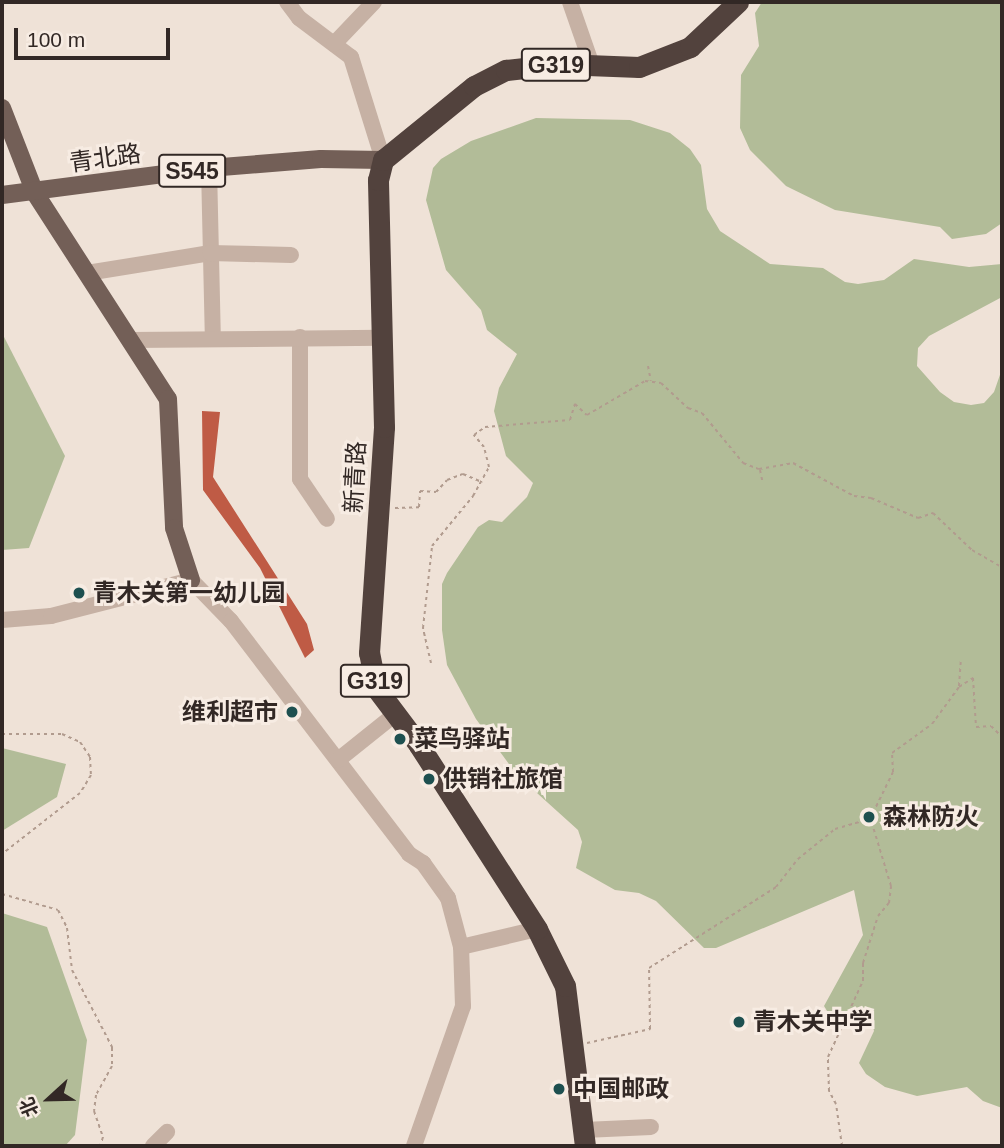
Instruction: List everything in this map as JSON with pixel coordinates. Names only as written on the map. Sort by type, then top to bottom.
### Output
[{"type":"highway","name":"G319","points":[[383,160],[474,86],[506,70],[592,65],[639,67],[690,47],[738,2]]},
{"type":"highway","name":"新青路","points":[[383,160],[379,180],[382,338],[380,508],[369,653],[376,688],[393,716],[419,745],[537,929],[565,986],[576,1046],[585,1138]]},
{"type":"main road","points":[[2,108],[35,193],[168,399],[174,528],[191,580]]},
{"type":"main road","name":"青北路","points":[[2,195],[35,193],[209,168],[321,159],[383,160]]},
{"type":"street","points":[[287,2],[299,18],[351,57],[383,160]]},
{"type":"street","points":[[334,44],[374,2]]},
{"type":"street","points":[[570,2],[592,65]]},
{"type":"street","points":[[209,168],[213,338]]},
{"type":"street","points":[[87,274],[210,253],[291,255]]},
{"type":"street","points":[[300,337],[300,479],[327,519]]},
{"type":"street","points":[[130,340],[382,338]]},
{"type":"street","points":[[2,620],[51,616],[191,580],[231,621],[449,898],[461,947],[463,1006],[414,1146]]},
{"type":"street","points":[[338,760],[393,716]]},
{"type":"street","points":[[461,947],[537,929]]},
{"type":"street","points":[[585,1138],[651,1127]]},
{"type":"street","points":[[153,1146],[167,1132]]},
{"type":"path","points":[[649,366],[651,382]]},
{"type":"path","points":[[431,663],[423,628],[432,546],[482,482],[489,467],[484,447],[474,435],[485,427],[570,420],[575,404],[587,415],[606,408],[615,396],[651,382],[661,383],[688,408],[702,413],[743,463],[759,469],[793,463],[824,483],[918,519],[933,513],[972,550],[1002,567]]},
{"type":"path","points":[[759,469],[762,484]]},
{"type":"path","points":[[380,508],[419,507],[420,491],[436,492],[447,480],[463,474],[482,482]]},
{"type":"path","points":[[959,687],[961,660]]},
{"type":"path","points":[[842,1146],[836,1104],[829,1091],[828,1057],[863,981],[863,963],[878,916],[889,903],[891,886],[870,819],[893,772],[892,753],[933,724],[959,687],[973,678],[976,727],[991,726],[1002,737]]},
{"type":"path","points":[[2,734],[62,734],[80,742],[90,757],[91,775],[80,793],[2,853]]},
{"type":"path","points":[[576,1046],[650,1029],[649,968],[776,887],[798,859],[835,829],[870,819]]},
{"type":"path","points":[[2,894],[58,910],[67,928],[72,970],[112,1047],[112,1066],[96,1096],[94,1111],[103,1137],[100,1146]]},
{"type":"green space","points":[[762,2],[1002,2],[1002,223],[986,234],[952,239],[940,227],[835,210],[786,186],[750,150],[740,128],[741,75],[759,46],[755,13]]},
{"type":"green space","points":[[536,118],[630,120],[670,133],[690,149],[701,165],[707,209],[720,231],[770,264],[823,268],[845,282],[858,284],[884,280],[914,259],[969,267],[1002,264],[1002,297],[929,336],[918,348],[917,366],[940,392],[954,402],[971,405],[984,403],[994,392],[1002,369],[1002,1108],[983,1101],[967,1087],[917,1096],[885,1087],[866,1074],[859,1063],[874,1031],[872,1022],[855,1026],[835,1024],[824,1006],[863,935],[854,890],[716,948],[704,948],[656,901],[639,893],[615,890],[576,868],[582,842],[578,830],[517,775],[476,719],[447,665],[442,630],[442,584],[447,573],[478,527],[489,520],[502,522],[527,497],[533,483],[506,456],[494,411],[499,388],[517,354],[487,330],[481,310],[446,270],[426,200],[433,168],[441,159],[471,141]]},
{"type":"green space","points":[[2,333],[65,456],[29,548],[2,550]]},
{"type":"green space","points":[[2,748],[66,764],[57,797],[2,831]]},
{"type":"green space","points":[[2,913],[47,927],[87,1040],[75,1135],[65,1146],[2,1146]]},
{"type":"building","points":[[202,411],[220,412],[213,477],[307,624],[314,650],[305,658],[260,568],[203,490]]},
{"type":"place","name":"青木关第一幼儿园","points":[[79,593]]},
{"type":"place","name":"维利超市","points":[[292,712]]},
{"type":"place","name":"菜鸟驿站","points":[[400,739]]},
{"type":"place","name":"供销社旅馆","points":[[429,779]]},
{"type":"place","name":"森林防火","points":[[869,817]]},
{"type":"place","name":"青木关中学","points":[[739,1022]]},
{"type":"place","name":"中国邮政","points":[[559,1089]]}]
